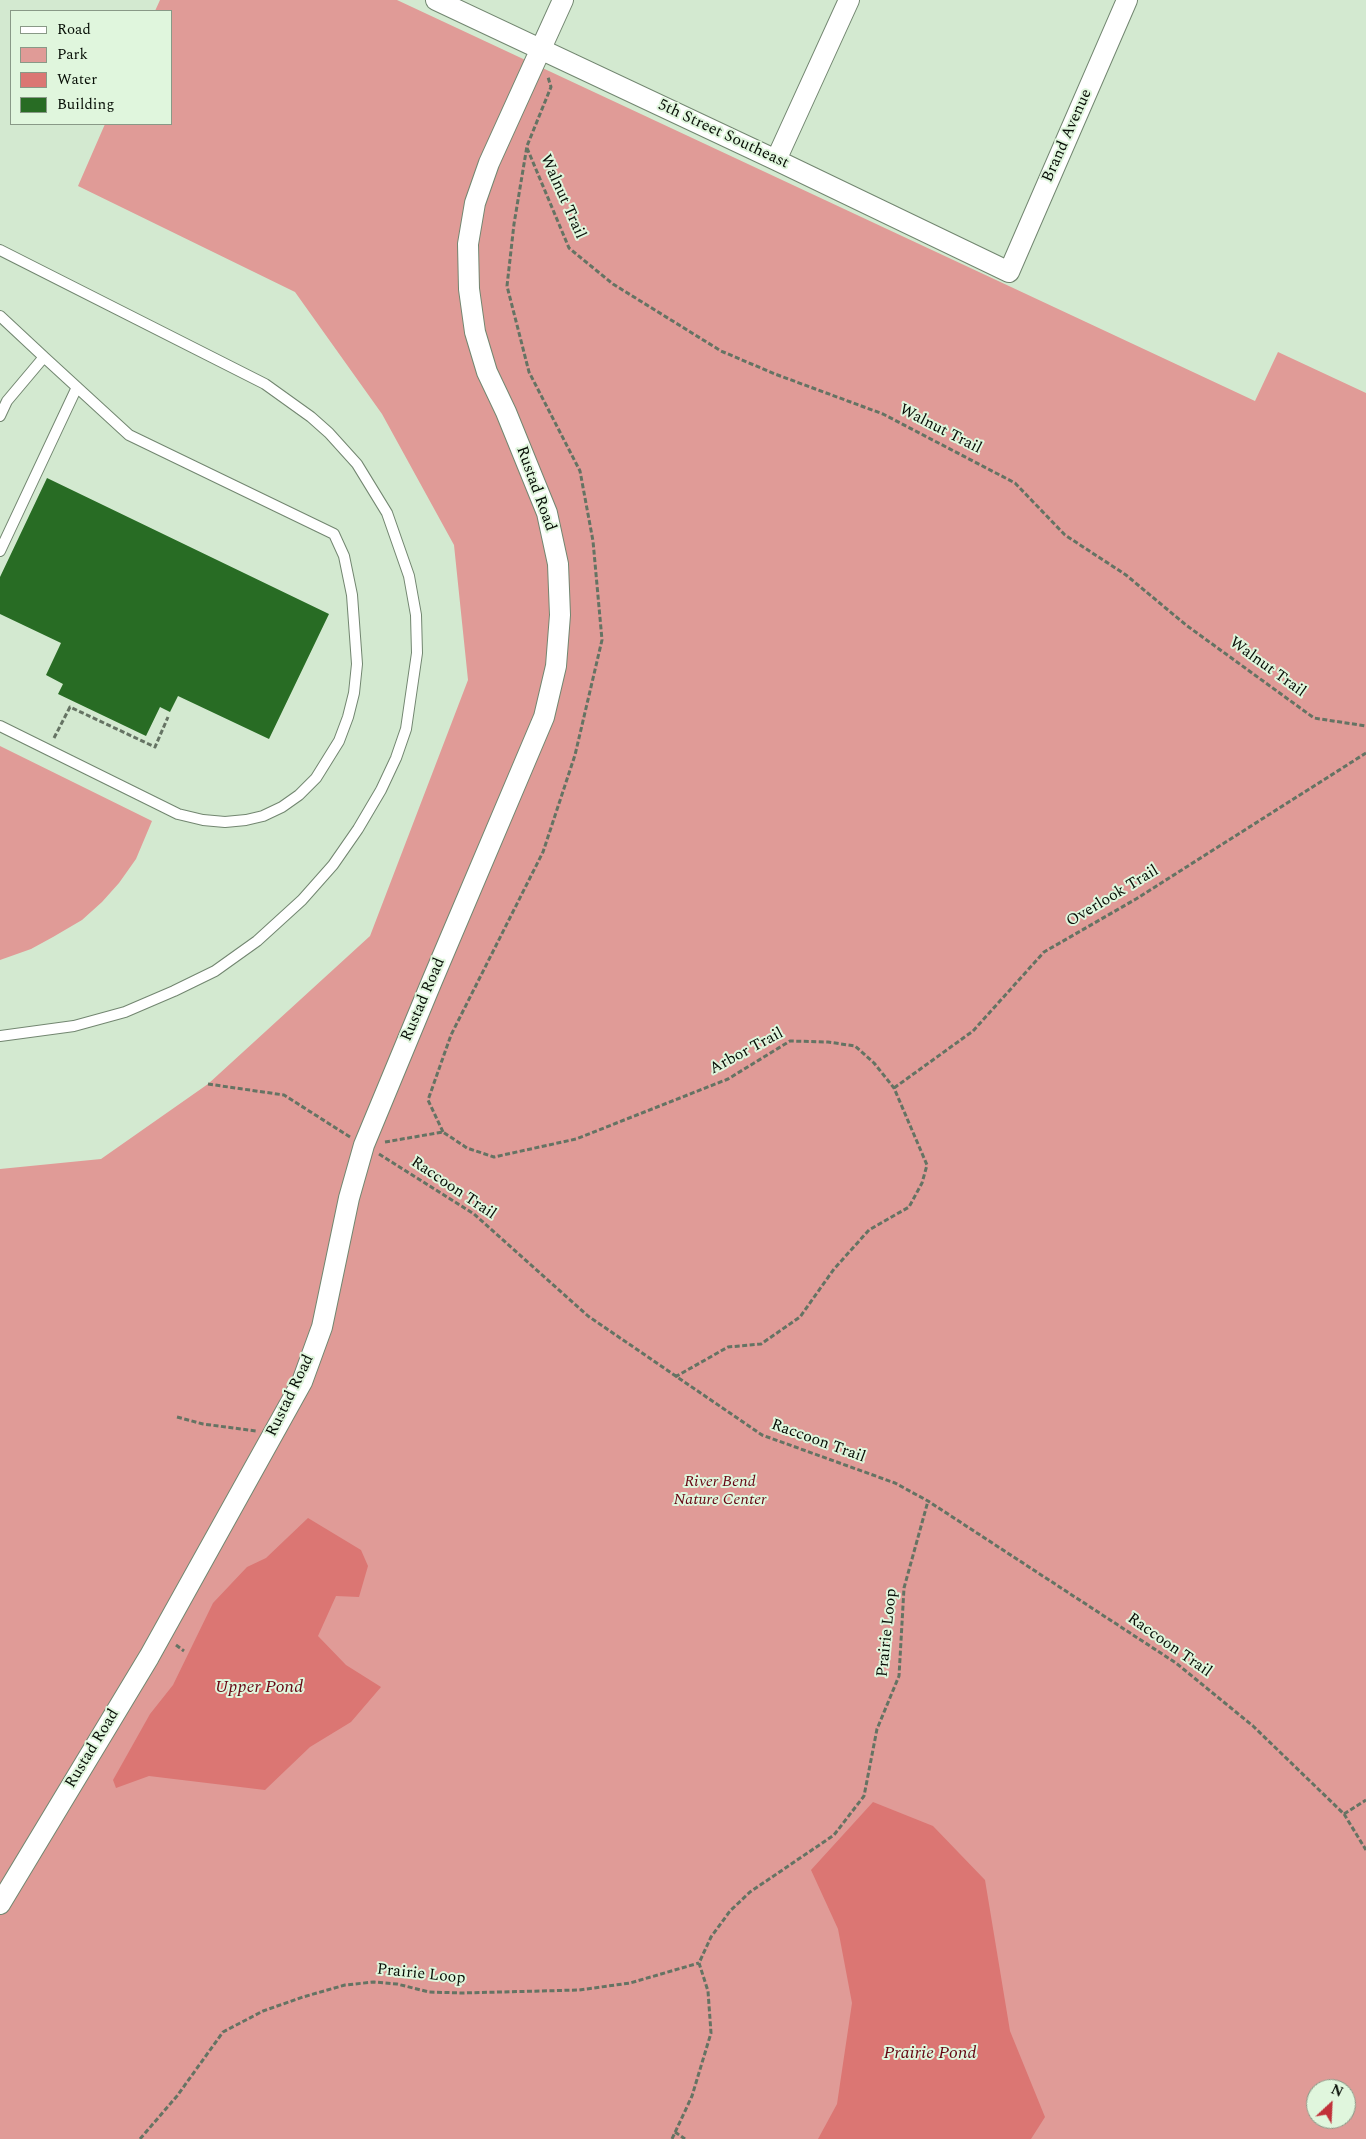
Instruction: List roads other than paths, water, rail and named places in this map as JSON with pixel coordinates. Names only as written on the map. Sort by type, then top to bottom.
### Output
[{"type":"street","name":"5th Street Southeast","points":[[436,0],[1009,272]]},
{"type":"street","name":"Rustad Road","points":[[0,1904],[149,1656],[302,1382],[322,1327],[349,1198],[364,1146],[544,717],[556,666],[560,615],[558,564],[547,513],[506,412],[487,372],[475,332],[469,289],[468,244],[476,204],[489,163],[563,0]]},
{"type":"street","points":[[776,160],[850,0]]},
{"type":"street","name":"Brand Avenue","points":[[1009,272],[1127,0]]},
{"type":"lane","points":[[0,250],[265,384],[297,406],[329,434],[357,464],[387,513],[409,576],[416,616],[417,654],[406,729],[396,758],[381,790],[358,829],[333,865],[295,906],[257,941],[214,972],[125,1012],[83,1023],[0,1036]]},
{"type":"lane","points":[[0,316],[129,435],[334,534],[344,556],[352,595],[357,664],[354,693],[348,717],[339,741],[327,763],[316,778],[299,795],[263,816],[246,820],[225,822],[203,820],[178,814],[0,726]]},
{"type":"lane","points":[[0,416],[7,401],[44,357]]},
{"type":"lane","points":[[0,551],[76,387]]},
{"type":"water","name":"Upper Pond","points":[[308,1518],[361,1550],[368,1566],[359,1597],[336,1596],[318,1636],[346,1665],[381,1687],[351,1722],[310,1747],[265,1790],[149,1776],[116,1788],[113,1780],[150,1714],[173,1685],[213,1603],[247,1567],[266,1558]]},
{"type":"water","name":"Prairie Pond","points":[[873,1802],[933,1826],[985,1880],[1010,2031],[1045,2117],[1031,2139],[818,2139],[837,2104],[852,2003],[838,1929],[811,1870]]},
{"type":"park label","name":"River Bend Nature Center","points":[[720,1492]]}]
